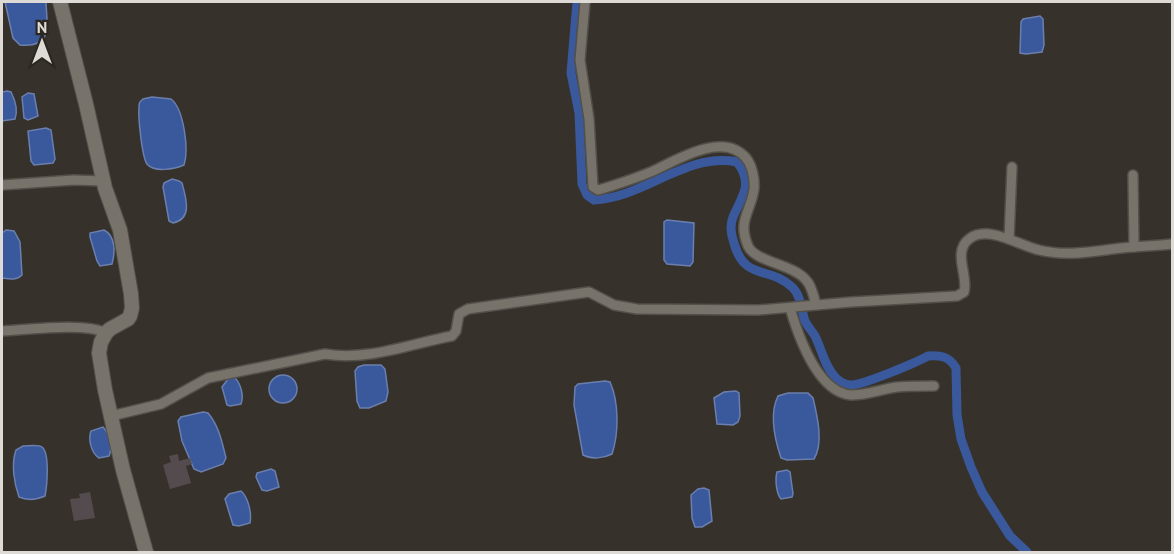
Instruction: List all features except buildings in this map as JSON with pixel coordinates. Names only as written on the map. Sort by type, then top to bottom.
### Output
[{"type":"street","points":[[60,2],[103,181],[121,235],[132,308],[128,320],[106,333],[99,353],[111,416],[146,552]]},
{"type":"street","points":[[585,2],[580,60],[589,119],[593,187],[598,190],[605,188],[653,171],[687,154],[706,149],[726,148],[740,153],[752,167],[754,186],[743,224],[748,246],[755,253],[800,274],[807,280],[813,305]]},
{"type":"street","points":[[1009,239],[1012,167]]},
{"type":"street","points":[[1133,175],[1134,247]]},
{"type":"street","points":[[2,185],[75,180],[103,181]]},
{"type":"street","points":[[111,416],[161,404],[208,378],[325,354],[342,357],[360,356],[452,336],[456,332],[459,314],[468,309],[590,292],[596,293],[614,306],[622,307],[758,310],[957,296],[964,292],[966,286],[962,255],[969,239],[978,236],[990,235],[1009,239],[1039,250],[1058,253],[1173,244]]},
{"type":"street","points":[[792,308],[796,329],[809,358],[818,371],[840,393],[852,395],[898,387],[934,386]]},
{"type":"street","points":[[2,331],[93,328],[106,333]]},
{"type":"water","points":[[5,2],[46,2],[47,27],[43,39],[31,45],[20,45],[13,38]]},
{"type":"water","points":[[1040,16],[1043,19],[1042,52],[1020,53],[1021,22],[1023,19]]},
{"type":"water","points":[[2,92],[11,92],[14,98],[16,116],[15,119],[2,121]]},
{"type":"water","points":[[28,93],[34,94],[38,116],[28,120],[24,118],[22,97]]},
{"type":"water","points":[[152,97],[171,99],[179,111],[186,140],[184,165],[170,169],[154,169],[147,164],[141,137],[139,105],[143,99]]},
{"type":"water","points":[[46,128],[51,130],[55,159],[53,163],[34,165],[31,161],[28,131]]},
{"type":"water","points":[[172,179],[182,183],[186,207],[183,217],[173,223],[169,221],[163,187],[164,183]]},
{"type":"water","points":[[667,220],[694,223],[693,262],[690,266],[667,264],[664,260],[664,222]]},
{"type":"water","points":[[6,230],[14,231],[20,242],[22,275],[15,279],[2,278],[2,233]]},
{"type":"water","points":[[104,230],[113,240],[114,255],[112,264],[100,266],[90,233]]},
{"type":"water","points":[[364,365],[381,365],[385,369],[388,392],[386,401],[369,408],[360,408],[357,401],[355,371]]},
{"type":"water","points":[[283,375],[293,379],[297,389],[293,399],[283,403],[273,399],[269,389],[273,379]]},
{"type":"water","points":[[235,378],[240,387],[242,401],[241,404],[230,406],[227,405],[222,387],[228,379]]},
{"type":"water","points":[[610,382],[616,408],[617,427],[614,446],[612,454],[590,458],[583,455],[574,405],[575,387],[578,384]]},
{"type":"water","points":[[724,392],[739,393],[738,422],[733,425],[717,424],[714,398]]},
{"type":"water","points":[[788,393],[808,393],[813,398],[819,437],[814,459],[787,460],[781,458],[773,419],[778,396]]},
{"type":"water","points":[[208,413],[215,423],[226,458],[223,464],[201,472],[194,469],[182,441],[178,421],[181,417]]},
{"type":"water","points":[[103,427],[109,437],[111,449],[109,456],[99,458],[92,449],[90,434],[91,431]]},
{"type":"water","points":[[23,446],[38,446],[45,450],[47,478],[45,496],[35,499],[19,497],[13,467],[16,450]]},
{"type":"water","points":[[271,469],[275,471],[279,487],[267,491],[262,490],[256,477],[257,473]]},
{"type":"water","points":[[787,470],[790,472],[793,494],[792,497],[781,499],[777,490],[776,475],[777,472]]},
{"type":"water","points":[[698,489],[709,490],[712,521],[702,527],[695,527],[692,518],[691,495]]},
{"type":"water","points":[[241,491],[250,510],[250,523],[239,526],[233,525],[225,499],[229,494]]},
{"type":"waterway","points":[[577,2],[571,73],[579,113],[582,184],[587,195],[594,200],[612,197],[630,192],[700,163],[737,162],[746,184],[731,223],[738,255],[751,268],[784,281],[795,290],[805,321],[815,336],[828,368],[842,383],[857,384],[928,356],[940,356],[950,361],[956,368],[957,415],[961,439],[971,467],[982,492],[1010,536],[1027,552]]}]
